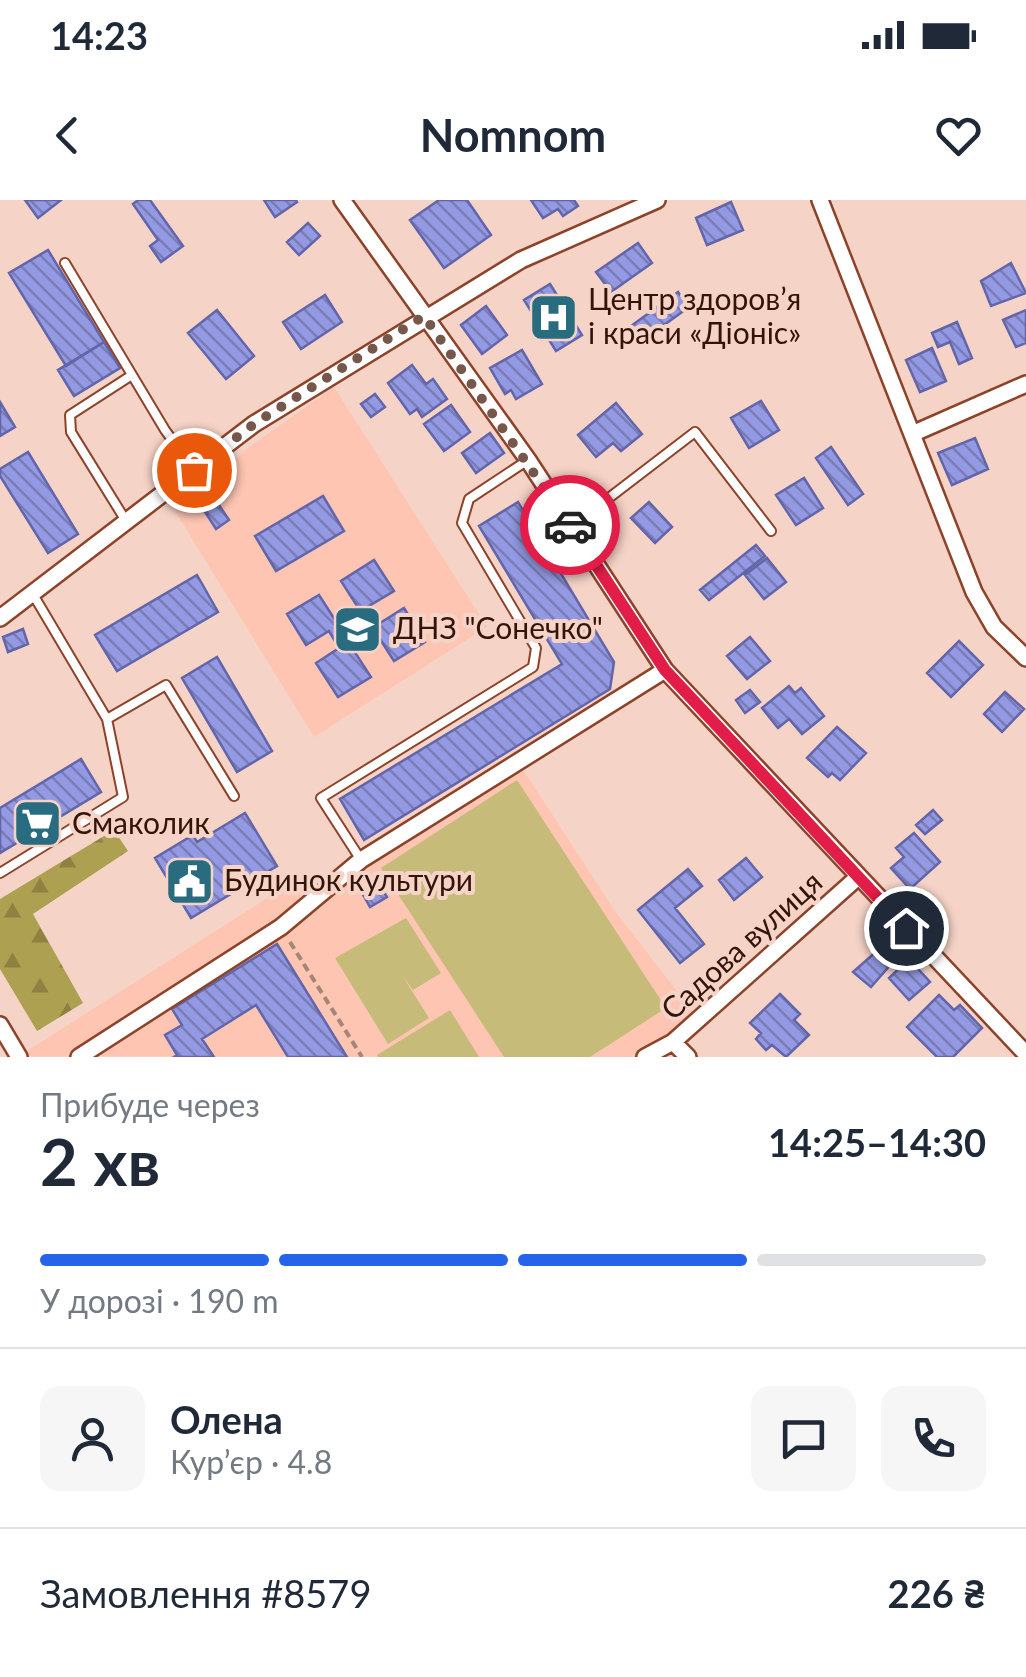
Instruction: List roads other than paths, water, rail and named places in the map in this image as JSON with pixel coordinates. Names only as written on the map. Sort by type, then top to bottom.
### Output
[{"type":"street","points":[[342,200],[528,460],[665,670],[1026,1054]]},
{"type":"street","points":[[0,618],[34,596],[254,424],[424,316],[521,260],[657,200]]},
{"type":"street","points":[[820,200],[982,610],[1026,658]]},
{"type":"street","points":[[912,434],[1026,384]]},
{"type":"street","points":[[80,1057],[281,928],[361,860],[665,670]]},
{"type":"street","name":"Садова вулиця","points":[[688,1057],[673,1042],[858,877]]},
{"type":"street","points":[[0,1024],[20,1057]]},
{"type":"street","points":[[644,1057],[673,1042]]},
{"type":"lane","points":[[65,263],[194,470]]},
{"type":"lane","points":[[127,523],[71,432],[70,415],[132,375]]},
{"type":"lane","points":[[571,527],[695,432],[770,531]]},
{"type":"lane","points":[[361,860],[321,798],[533,667],[536,648],[462,523],[469,499],[528,460]]},
{"type":"lane","points":[[0,873],[123,797],[108,719],[34,596]]},
{"type":"lane","points":[[108,719],[166,684],[234,796]]},
{"type":"place","name":"Центр здоровʼя і краси «Діоніс»","points":[[553,317]]},
{"type":"place","name":"ДНЗ \"Сонечко\"","points":[[358,629]]},
{"type":"place","name":"Смаколик","points":[[37,824]]},
{"type":"place","name":"Будинок культури","points":[[189,881]]}]
